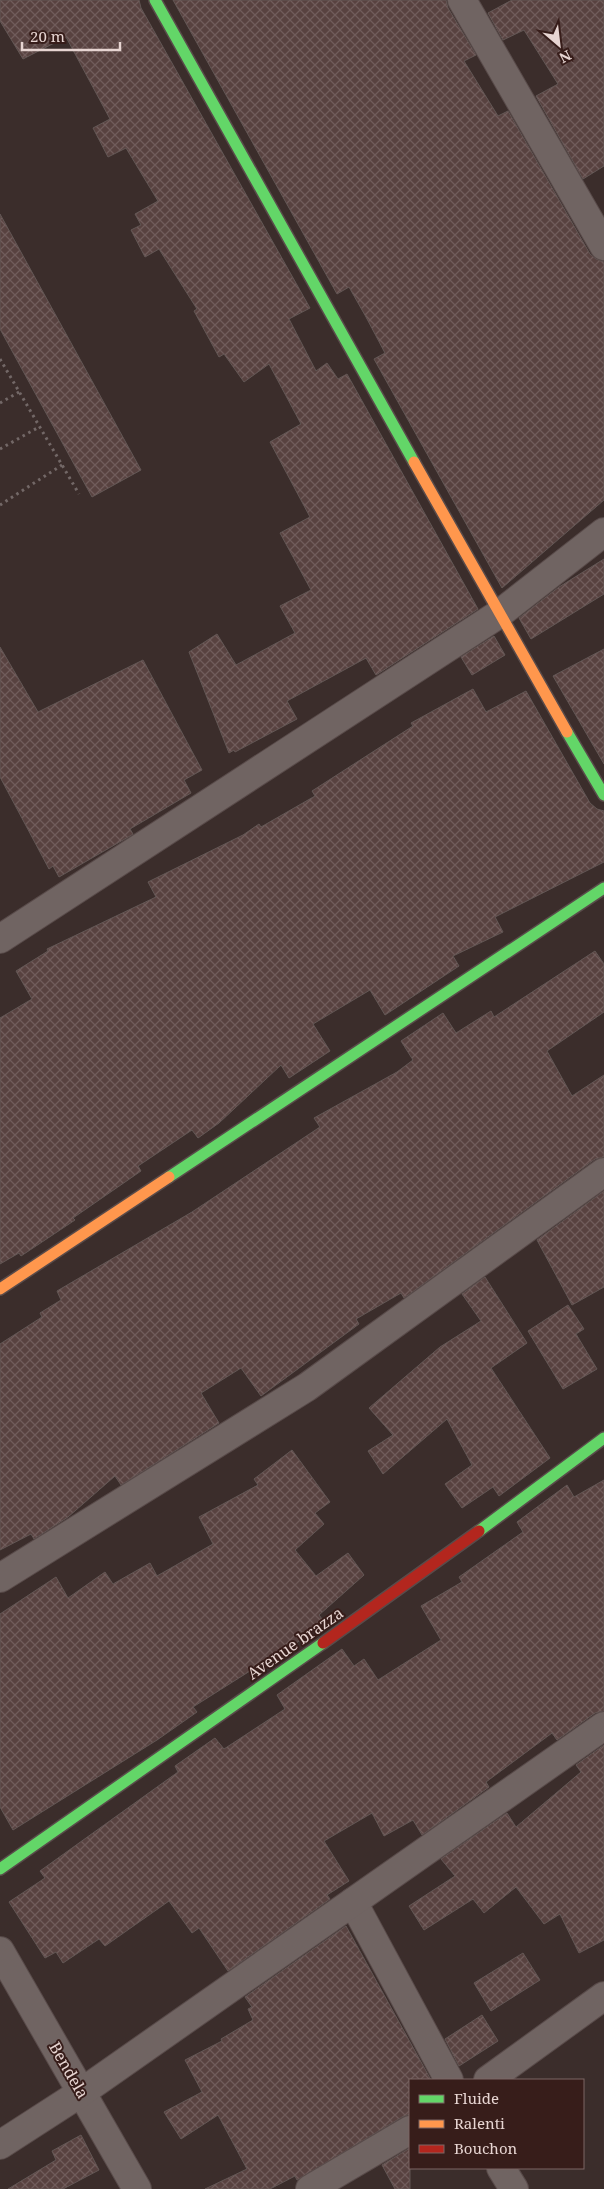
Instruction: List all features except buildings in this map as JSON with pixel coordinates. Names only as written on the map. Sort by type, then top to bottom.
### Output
[{"type":"street","points":[[155,0],[499,614],[604,795]]},
{"type":"street","points":[[462,0],[604,246]]},
{"type":"street","points":[[0,938],[499,614],[604,532]]},
{"type":"street","points":[[0,1290],[604,888]]},
{"type":"street","points":[[0,1578],[307,1387],[604,1172]]},
{"type":"street","name":"Avenue brazza","points":[[0,1869],[388,1598],[604,1438]]},
{"type":"street","points":[[0,2145],[82,2092],[604,1726]]},
{"type":"street","points":[[353,1902],[448,2079]]},
{"type":"street","name":"Bendela","points":[[0,1951],[136,2189]]},
{"type":"street","points":[[489,2079],[604,1996]]},
{"type":"street","points":[[310,2189],[409,2131]]},
{"type":"street","points":[[502,2169],[514,2189]]},
{"type":"path","points":[[0,359],[79,494]]},
{"type":"path","points":[[0,403],[19,392]]},
{"type":"path","points":[[0,449],[40,427]]},
{"type":"path","points":[[0,505],[62,465]]},
{"type":"traffic: fast","points":[[155,0],[414,462]]},
{"type":"traffic: fast","points":[[567,732],[604,795]]},
{"type":"traffic: fast","points":[[169,1177],[604,888]]},
{"type":"traffic: fast","points":[[479,1531],[604,1438]]},
{"type":"traffic: fast","points":[[0,1869],[323,1643]]},
{"type":"traffic: slow","points":[[414,462],[567,732]]},
{"type":"traffic: slow","points":[[0,1289],[169,1177]]},
{"type":"traffic: jam","points":[[323,1643],[479,1531]]}]
